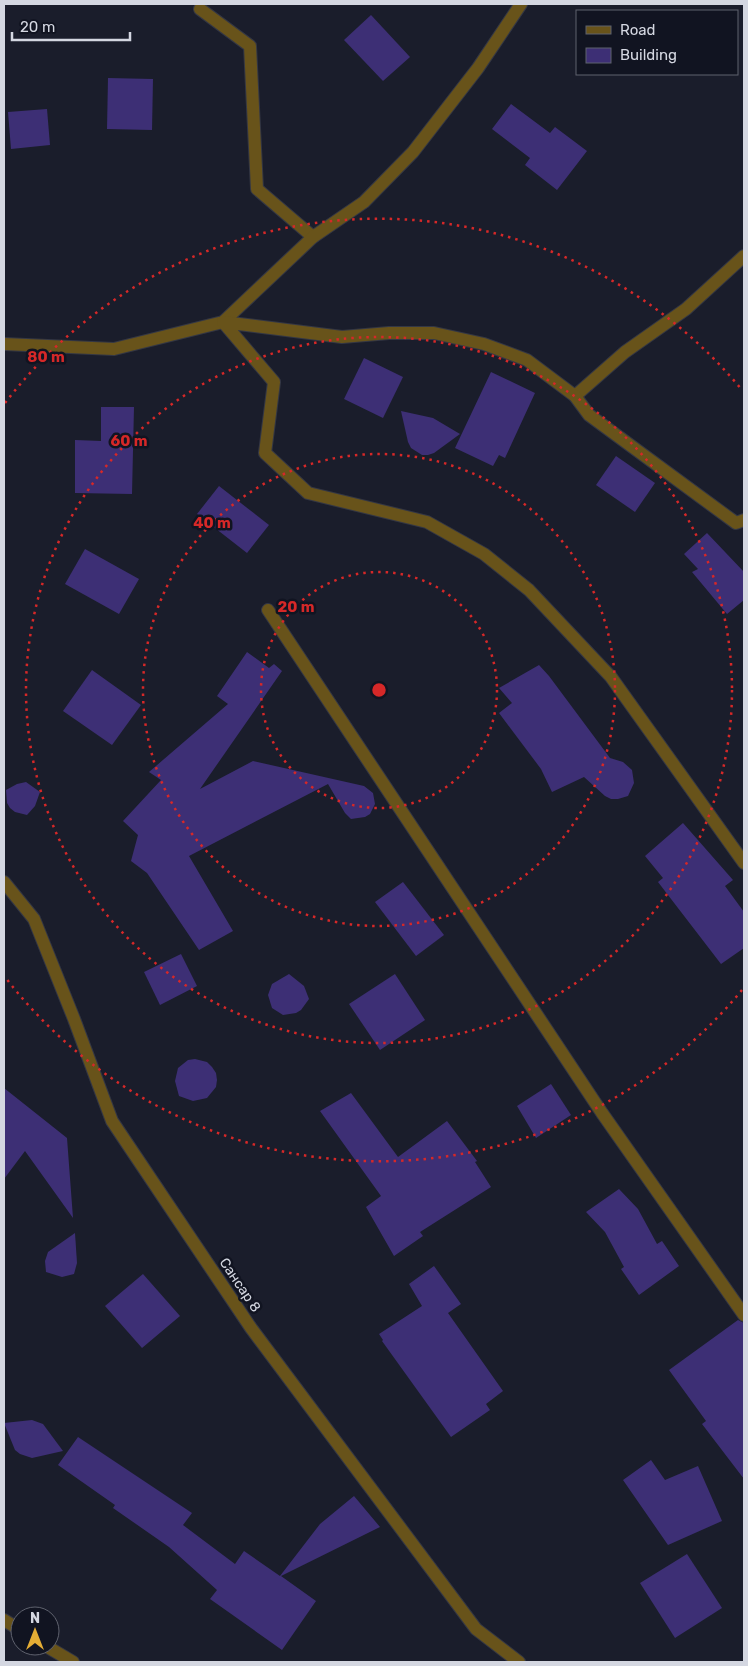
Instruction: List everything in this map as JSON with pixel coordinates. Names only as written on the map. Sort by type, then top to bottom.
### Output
[{"type":"street","points":[[223,322],[313,237],[364,202],[413,152],[478,68],[521,4]]},
{"type":"street","points":[[200,9],[250,46],[257,190],[313,237]]},
{"type":"street","points":[[575,396],[625,352],[686,309],[744,256]]},
{"type":"street","points":[[223,322],[274,382],[264,453],[308,493],[427,522],[484,554],[529,590],[611,677],[744,864]]},
{"type":"street","points":[[4,344],[114,349],[223,322],[342,337],[434,334],[484,344],[527,360],[575,396],[589,415],[736,523],[744,520]]},
{"type":"street","points":[[268,610],[602,1113],[744,1315]]},
{"type":"street","name":"Сансар 8","points":[[4,882],[34,920],[112,1121],[251,1328],[476,1628],[519,1662]]},
{"type":"street","points":[[60,1654],[73,1662]]},
{"type":"building","points":[[371,15],[410,57],[383,81],[344,40]]},
{"type":"building","points":[[108,78],[153,79],[152,130],[107,129]]},
{"type":"building","points":[[511,104],[550,133],[555,127],[587,151],[557,190],[525,165],[530,158],[492,129]]},
{"type":"building","points":[[47,109],[50,145],[11,149],[8,112]]},
{"type":"building","points":[[364,358],[403,377],[383,418],[344,399]]},
{"type":"building","points":[[491,372],[535,393],[505,458],[499,455],[493,466],[455,448]]},
{"type":"building","points":[[101,407],[134,407],[132,494],[75,493],[75,440],[101,441]]},
{"type":"building","points":[[401,411],[433,418],[460,434],[434,453],[422,455],[411,448],[408,442]]},
{"type":"building","points":[[616,456],[655,483],[635,512],[596,485]]},
{"type":"building","points":[[219,486],[269,525],[247,553],[197,514]]},
{"type":"building","points":[[707,533],[744,572],[744,600],[727,614],[692,572],[698,569],[684,554]]},
{"type":"building","points":[[85,549],[139,579],[119,614],[65,584]]},
{"type":"building","points":[[247,652],[269,668],[274,664],[282,671],[200,789],[253,761],[364,786],[373,793],[375,804],[370,814],[365,817],[351,819],[345,813],[328,784],[189,856],[233,931],[199,950],[147,873],[131,861],[138,835],[123,821],[161,780],[149,772],[228,704],[217,696]]},
{"type":"building","points":[[539,665],[610,758],[623,762],[632,770],[634,783],[628,796],[611,799],[584,777],[552,792],[541,769],[499,713],[512,703],[499,688]]},
{"type":"building","points":[[92,670],[141,705],[112,745],[63,711]]},
{"type":"building","points":[[26,782],[40,792],[35,806],[27,815],[15,812],[10,808],[7,803],[6,790]]},
{"type":"building","points":[[683,823],[733,880],[725,886],[744,912],[744,948],[721,964],[658,882],[663,878],[645,856]]},
{"type":"building","points":[[403,882],[444,935],[416,956],[375,902]]},
{"type":"building","points":[[181,954],[197,986],[160,1005],[144,972]]},
{"type":"building","points":[[289,974],[304,986],[309,999],[301,1010],[296,1013],[283,1015],[272,1008],[268,995],[272,984]]},
{"type":"building","points":[[395,974],[425,1020],[380,1050],[349,1004]]},
{"type":"building","points":[[195,1059],[207,1062],[216,1073],[217,1080],[216,1087],[207,1098],[193,1101],[179,1096],[175,1081],[178,1068],[188,1060]]},
{"type":"building","points":[[551,1084],[571,1115],[536,1138],[517,1106]]},
{"type":"building","points":[[4,1088],[67,1138],[73,1218],[25,1151],[4,1179]]},
{"type":"building","points":[[351,1093],[398,1157],[447,1121],[477,1161],[475,1162],[491,1187],[420,1232],[423,1236],[394,1256],[366,1207],[381,1196],[320,1111]]},
{"type":"building","points":[[619,1189],[638,1209],[657,1244],[662,1241],[679,1266],[639,1295],[621,1269],[624,1267],[605,1232],[586,1212]]},
{"type":"building","points":[[75,1233],[77,1263],[74,1274],[62,1277],[46,1272],[45,1261],[48,1252]]},
{"type":"building","points":[[434,1266],[461,1304],[448,1313],[503,1391],[486,1404],[490,1410],[451,1437],[382,1341],[379,1334],[422,1306],[409,1284]]},
{"type":"building","points":[[143,1274],[180,1316],[142,1348],[105,1306]]},
{"type":"building","points":[[738,1320],[744,1323],[744,1479],[702,1424],[706,1421],[669,1370]]},
{"type":"building","points":[[32,1420],[43,1424],[63,1451],[32,1458],[15,1450],[4,1423]]},
{"type":"building","points":[[78,1437],[192,1513],[183,1525],[235,1564],[244,1551],[280,1576],[320,1524],[354,1496],[380,1527],[281,1576],[316,1601],[282,1650],[210,1599],[217,1590],[169,1547],[113,1508],[115,1505],[58,1465]]},
{"type":"building","points":[[651,1460],[665,1480],[698,1466],[722,1521],[668,1545],[623,1480]]},
{"type":"building","points":[[687,1554],[722,1608],[675,1638],[640,1583]]}]
